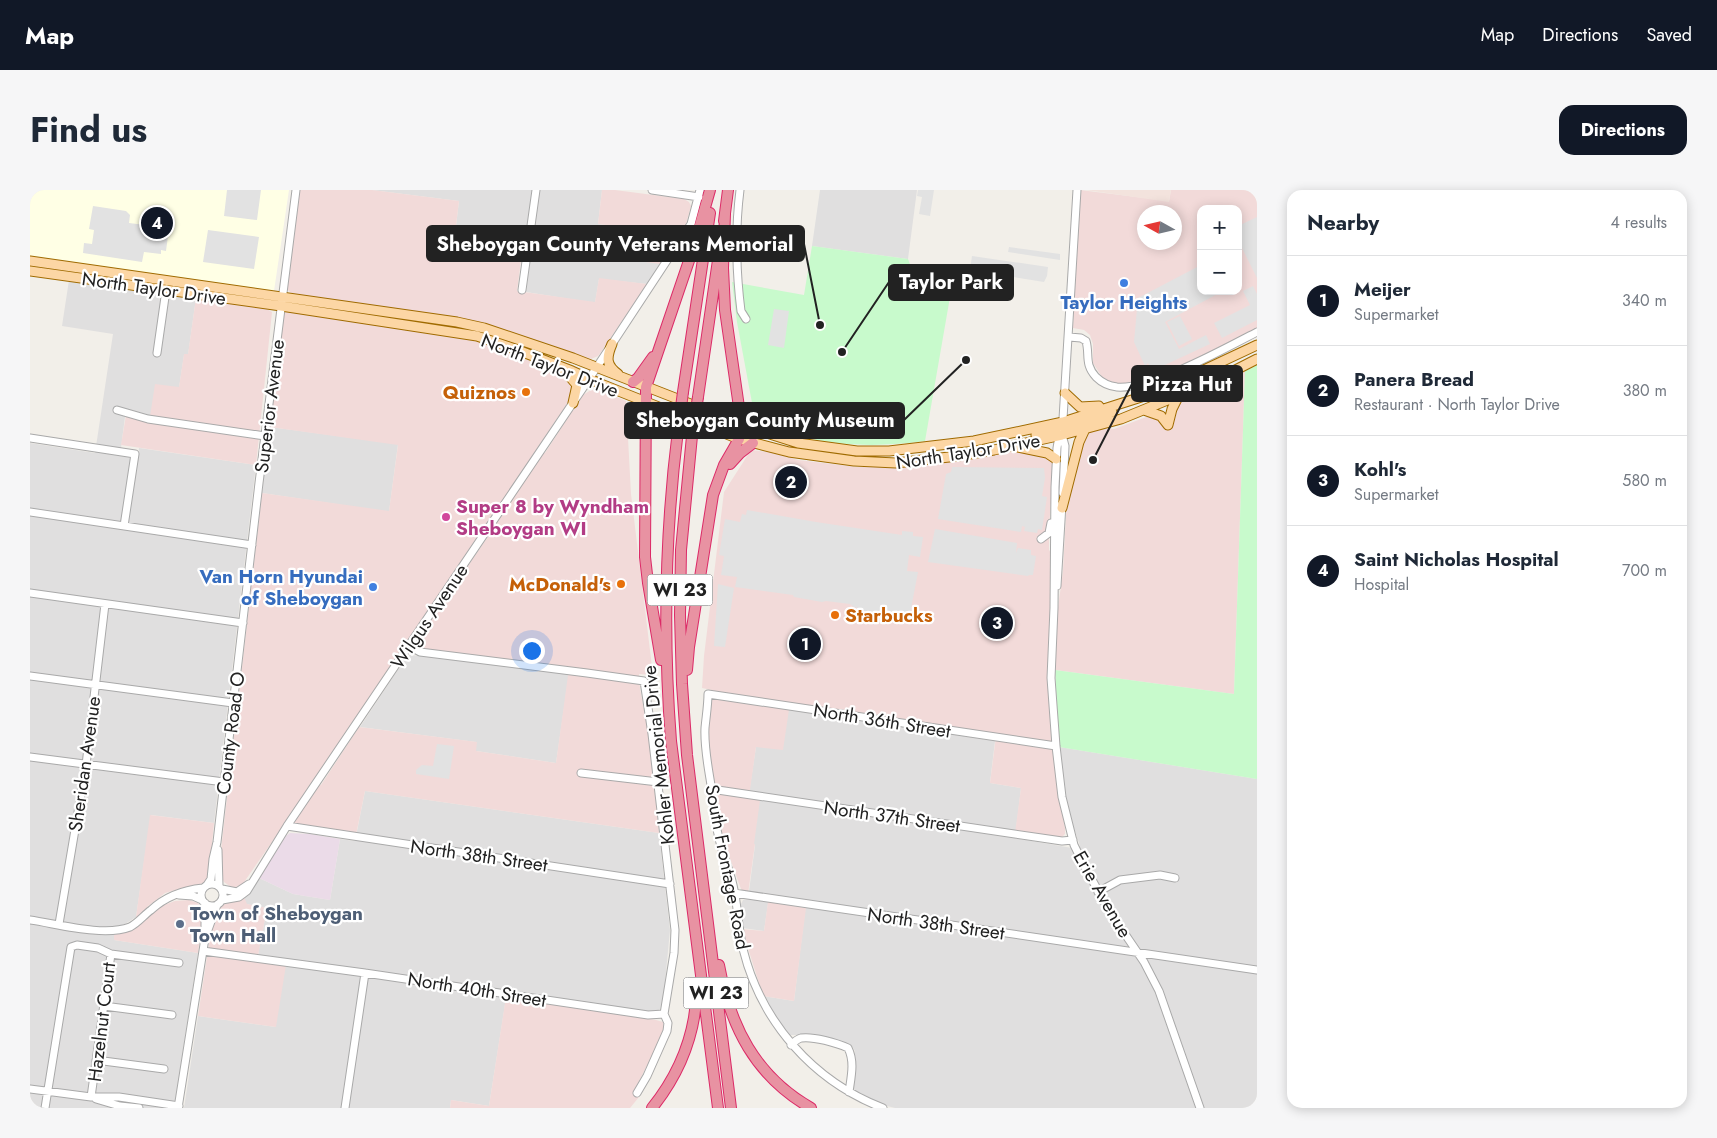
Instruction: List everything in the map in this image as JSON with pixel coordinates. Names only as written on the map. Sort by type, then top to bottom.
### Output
[{"type":"highway","points":[[667,692],[645,557],[646,387],[712,190]]},
{"type":"highway","name":"Kohler Memorial Drive","points":[[712,190],[678,430],[668,534],[666,653],[671,741],[718,1108]]},
{"type":"highway","name":"Kohler Memorial Drive","points":[[728,190],[692,436],[686,490],[680,585],[680,648],[686,744],[731,1108]]},
{"type":"highway","points":[[686,744],[688,647],[704,546],[716,482],[739,439],[743,424],[725,310],[723,268],[725,214]]},
{"type":"highway","points":[[628,380],[638,378],[658,351]]},
{"type":"highway","points":[[704,546],[724,475],[736,456],[753,443]]},
{"type":"highway","points":[[702,878],[715,932],[724,990],[736,1026],[752,1053],[771,1076],[788,1092],[811,1108]]},
{"type":"highway","points":[[652,1108],[666,1090],[682,1061],[694,1019],[697,980],[693,907]]},
{"type":"main road","name":"North Taylor Drive","points":[[30,261],[282,296],[457,322],[484,328],[573,358],[743,424],[798,443],[857,451],[889,451],[974,441],[1063,422],[1139,399],[1257,345]]},
{"type":"main road","name":"North Taylor Drive","points":[[30,271],[477,336],[556,364],[739,439],[789,452],[827,458],[889,463],[958,456],[1013,446],[1121,419],[1214,381],[1257,359]]},
{"type":"main road","points":[[612,344],[607,362],[612,370],[628,380]]},
{"type":"main road","points":[[556,364],[569,374],[577,385],[573,403]]},
{"type":"main road","points":[[1065,394],[1078,406],[1088,408],[1139,399]]},
{"type":"main road","points":[[1144,410],[1161,416],[1168,425],[1172,409],[1179,395]]},
{"type":"main road","points":[[1062,435],[1072,426],[1102,416],[1139,399]]},
{"type":"main road","points":[[1013,446],[1030,437],[1052,431],[1063,422]]},
{"type":"main road","points":[[1062,508],[1079,442],[1085,429]]},
{"type":"main road","points":[[1013,446],[1047,453],[1056,459]]},
{"type":"street","name":"Superior Avenue","points":[[242,623],[296,190]]},
{"type":"street","points":[[522,290],[536,190]]},
{"type":"street","points":[[652,190],[699,193]]},
{"type":"street","points":[[740,190],[736,253],[741,311],[746,319]]},
{"type":"street","name":"Erie Avenue","points":[[1054,608],[1062,508],[1065,446],[1062,435],[1077,190]]},
{"type":"street","name":"Wilgus Avenue","points":[[220,902],[241,896],[247,891],[287,826],[573,403],[691,224],[699,193]]},
{"type":"street","points":[[157,353],[166,290]]},
{"type":"street","points":[[1068,337],[1078,337],[1086,341],[1089,366],[1096,377],[1105,384],[1123,387],[1155,379],[1257,332]]},
{"type":"street","points":[[117,410],[148,420],[265,436]]},
{"type":"street","name":"Erie Avenue","points":[[1062,435],[1058,442],[1056,459],[1051,678],[1062,797],[1073,840],[1098,892],[1137,952],[1159,991],[1200,1108]]},
{"type":"street","points":[[30,438],[135,454],[124,526]]},
{"type":"street","points":[[1041,539],[1049,533],[1055,487]]},
{"type":"street","points":[[30,512],[252,545]]},
{"type":"street","points":[[30,593],[242,623]]},
{"type":"street","name":"Sheridan Avenue","points":[[59,924],[86,765],[105,604]]},
{"type":"street","name":"County Road O","points":[[205,886],[211,880],[217,842],[242,623]]},
{"type":"street","points":[[409,646],[420,652],[587,672],[644,682],[676,930],[664,1014],[668,1023],[667,1031],[647,1076],[637,1093]]},
{"type":"street","points":[[30,676],[233,703]]},
{"type":"street","name":"North 36th Street","points":[[708,694],[1056,746]]},
{"type":"street","name":"South Frontage Road","points":[[708,694],[705,735],[717,832],[734,894],[739,933],[748,967],[756,988],[772,1018],[791,1045],[812,1064],[849,1092]]},
{"type":"street","points":[[30,757],[224,782]]},
{"type":"street","points":[[581,773],[658,782]]},
{"type":"street","name":"North 37th Street","points":[[711,789],[1062,841],[1073,840]]},
{"type":"street","name":"North 38th Street","points":[[287,826],[670,884]]},
{"type":"street","name":"County Road O","points":[[217,842],[221,887]]},
{"type":"street","points":[[1098,892],[1120,880],[1160,875],[1175,878]]},
{"type":"street","points":[[30,920],[104,931],[120,930],[132,926],[164,899],[186,890],[213,884],[237,892],[251,882]]},
{"type":"street","points":[[30,1089],[91,1097],[113,1097],[178,1107],[205,938],[201,894],[205,886]]},
{"type":"street","points":[[205,938],[223,896],[221,887]]},
{"type":"street","name":"North 38th Street","points":[[734,894],[1257,970]]},
{"type":"street","points":[[174,895],[187,895],[210,906],[220,902]]},
{"type":"street","name":"Hazelnut Court","points":[[48,1091],[70,949],[73,945],[77,945],[98,948],[111,954],[91,1097]]},
{"type":"street","name":"North 40th Street","points":[[203,951],[648,1015],[664,1014]]},
{"type":"street","points":[[111,954],[179,963]]},
{"type":"street","points":[[345,1108],[365,973]]},
{"type":"street","points":[[104,1006],[172,1016]]},
{"type":"street","points":[[791,1045],[802,1038],[821,1040],[848,1048],[852,1057],[849,1092],[883,1108]]},
{"type":"street","points":[[96,1060],[164,1069]]},
{"type":"street","points":[[45,1108],[48,1091]]},
{"type":"street","points":[[91,1097],[107,1103],[139,1108]]},
{"type":"shaded area","points":[[30,190],[289,190],[274,291],[30,257]]},
{"type":"shaded area","points":[[227,190],[261,190],[257,220],[224,216]]},
{"type":"shaded area","points":[[300,190],[372,190],[459,201],[454,242],[522,253],[517,291],[595,302],[599,278],[647,284],[601,352],[598,356],[591,359],[452,317],[292,294],[287,289]]},
{"type":"shaded area","points":[[372,190],[602,190],[598,224],[621,227],[660,264],[647,284],[599,279],[595,303],[526,292],[531,254],[454,242],[459,201]]},
{"type":"shaded area","points":[[602,190],[684,199],[689,202],[691,206],[686,224],[660,264],[617,258],[621,227],[598,224]]},
{"type":"shaded area","points":[[820,190],[917,190],[908,259],[812,246]]},
{"type":"shaded area","points":[[918,190],[934,190],[930,216],[919,214],[922,197],[917,196]]},
{"type":"shaded area","points":[[1080,190],[1169,201],[1171,190],[1257,190],[1257,329],[1211,352],[1153,377],[1121,384],[1102,377],[1093,363],[1093,344],[1090,335],[1084,330],[1073,328]]},
{"type":"shaded area","points":[[1086,190],[1171,190],[1169,202]]},
{"type":"shaded area","points":[[93,206],[126,211],[130,215],[129,223],[169,228],[166,251],[161,250],[161,254],[144,252],[142,262],[83,253],[84,243],[92,244],[94,230],[89,229]]},
{"type":"shaded area","points":[[1257,217],[1257,278],[1242,248],[1242,224]]},
{"type":"shaded area","points":[[208,230],[259,237],[254,269],[203,262]]},
{"type":"shaded area","points":[[1009,247],[1060,254],[1060,260],[1008,252]]},
{"type":"shaded area","points":[[972,256],[1048,267],[1047,276],[1044,282],[970,270]]},
{"type":"shaded area","points":[[1197,267],[1197,295],[1216,295],[1165,322],[1179,349],[1206,335],[1210,344],[1152,371],[1148,363],[1145,366],[1134,342],[1138,298]]},
{"type":"shaded area","points":[[69,280],[196,298],[188,355],[184,355],[179,388],[150,417],[126,409],[120,456],[138,459],[139,448],[256,465],[214,823],[151,815],[136,917],[125,924],[115,927],[114,940],[198,953],[174,1108],[30,1108],[30,443],[95,453],[113,334],[62,326]]},
{"type":"shaded area","points":[[1253,286],[1257,294],[1257,320],[1222,338],[1214,323],[1250,305],[1243,291]]},
{"type":"shaded area","points":[[196,298],[265,308],[272,312],[256,465],[121,445],[126,415],[149,423],[155,384],[179,387],[184,354],[188,354]]},
{"type":"shaded area","points":[[774,309],[789,311],[784,348],[768,345]]},
{"type":"shaded area","points":[[288,311],[476,340],[567,377],[573,382],[573,395],[566,405],[573,411],[583,395],[591,390],[602,391],[626,401],[631,494],[653,675],[639,674],[640,689],[649,736],[659,833],[365,791],[356,835],[286,822],[242,885],[231,887],[224,882],[222,878],[221,850],[262,493],[389,511],[398,445],[270,427],[284,312]],"holes":[[[558,417],[567,419],[545,453],[535,452]],[[480,533],[489,535],[417,641],[417,645],[419,648],[425,649],[569,668],[556,763],[476,751],[477,742],[359,727],[321,785],[311,784]]]},
{"type":"shaded area","points":[[1180,316],[1192,339],[1179,346],[1167,322]]},
{"type":"shaded area","points":[[1245,371],[1234,694],[1048,669],[1056,779],[1065,828],[1065,834],[1061,838],[1015,833],[1021,788],[990,783],[996,736],[790,703],[783,750],[756,747],[749,797],[760,800],[748,894],[741,889],[723,839],[713,782],[708,734],[712,690],[702,688],[704,656],[724,492],[751,450],[769,452],[798,460],[858,467],[894,467],[1017,450],[1040,453],[1052,459],[1054,464],[1049,527],[1049,550],[1052,554],[1049,636],[1054,637],[1063,571],[1067,497],[1082,440],[1088,432],[1099,428],[1114,429],[1149,416],[1163,422],[1182,399]]},
{"type":"shaded area","points":[[270,427],[398,444],[389,512],[262,493]]},
{"type":"shaded area","points":[[952,467],[1044,468],[1045,478],[1042,496],[1047,497],[1042,530],[1038,529],[1037,533],[1024,531],[1025,527],[1022,526],[1021,532],[938,519],[946,474],[951,472]]},
{"type":"shaded area","points":[[747,510],[902,535],[902,531],[913,532],[913,536],[923,537],[920,557],[909,555],[907,571],[918,572],[910,614],[906,617],[864,611],[850,604],[822,602],[794,597],[793,595],[735,587],[737,577],[721,575],[724,556],[719,555],[725,519],[740,522],[742,514],[746,515]]},
{"type":"shaded area","points":[[935,529],[1017,543],[1016,553],[1018,548],[1031,550],[1031,555],[1036,556],[1033,575],[1028,576],[928,562]]},
{"type":"shaded area","points":[[718,584],[734,588],[725,647],[714,646]]},
{"type":"shaded area","points":[[409,655],[447,658],[569,674],[556,763],[476,751],[476,742],[360,727]]},
{"type":"shaded area","points":[[789,708],[995,741],[990,783],[1021,788],[1015,838],[1072,848],[1080,846],[1066,805],[1059,747],[1257,779],[1257,1108],[895,1108],[879,1104],[855,1091],[853,1087],[855,1051],[851,1045],[835,1040],[788,1035],[763,996],[794,1001],[806,903],[769,897],[764,931],[742,928],[740,906],[743,900],[748,899],[755,845],[749,793],[756,747]]},
{"type":"shaded area","points":[[437,744],[454,746],[449,779],[416,774],[416,770],[422,765],[433,766]]},
{"type":"shaded area","points":[[365,791],[659,833],[670,930],[664,993],[660,1009],[654,1013],[507,992],[489,1106],[451,1100],[450,1108],[184,1108],[198,1016],[276,1027],[258,955],[267,908],[246,904],[244,897],[259,878],[293,894],[330,900],[340,839],[355,841]]},
{"type":"shaded area","points":[[150,815],[214,823],[209,876],[205,882],[165,893],[147,907],[152,914],[161,906],[175,901],[189,900],[198,903],[203,911],[198,953],[114,940],[114,935],[129,931],[139,925],[136,917]]},
{"type":"shaded area","points":[[290,833],[340,839],[330,900],[293,894],[259,878],[286,836]]},
{"type":"shaded area","points":[[244,897],[247,904],[267,908],[257,961],[286,965],[276,1027],[198,1016],[213,917],[220,906]]},
{"type":"shaded area","points":[[768,902],[806,908],[794,1001],[763,996],[742,929],[764,931]]},
{"type":"shaded area","points":[[506,997],[663,1022],[664,1028],[660,1040],[634,1091],[639,1097],[630,1108],[450,1108],[451,1100],[489,1106]]},
{"type":"green space","points":[[812,246],[908,259],[911,267],[954,274],[925,441],[882,445],[838,443],[795,435],[755,419],[737,322],[732,282],[804,295]]},
{"type":"green space","points":[[1257,365],[1257,779],[1059,747],[1055,670],[1234,694],[1245,371]]},
{"type":"place","name":"Saint Nicholas Hospital","points":[[157,223]]},
{"type":"place","name":"Taylor Heights","points":[[1124,283]]},
{"type":"place","name":"Sheboygan County Veterans Memorial","points":[[820,325]]},
{"type":"place","name":"Taylor Park","points":[[842,352]]},
{"type":"place","name":"Sheboygan County Museum","points":[[966,360]]},
{"type":"place","name":"Quiznos","points":[[526,392]]},
{"type":"place","name":"Pizza Hut","points":[[1093,460]]},
{"type":"place","name":"Panera Bread","points":[[791,482]]},
{"type":"place","name":"Super 8 by Wyndham Sheboygan WI","points":[[446,517]]},
{"type":"place","name":"McDonald's","points":[[621,584]]},
{"type":"place","name":"Van Horn Hyundai of Sheboygan","points":[[373,587]]},
{"type":"place","name":"Starbucks","points":[[835,615]]},
{"type":"place","name":"Kohl's","points":[[997,623]]},
{"type":"place","name":"Meijer","points":[[805,644]]},
{"type":"place","name":"Town of Sheboygan Town Hall","points":[[180,924]]}]
